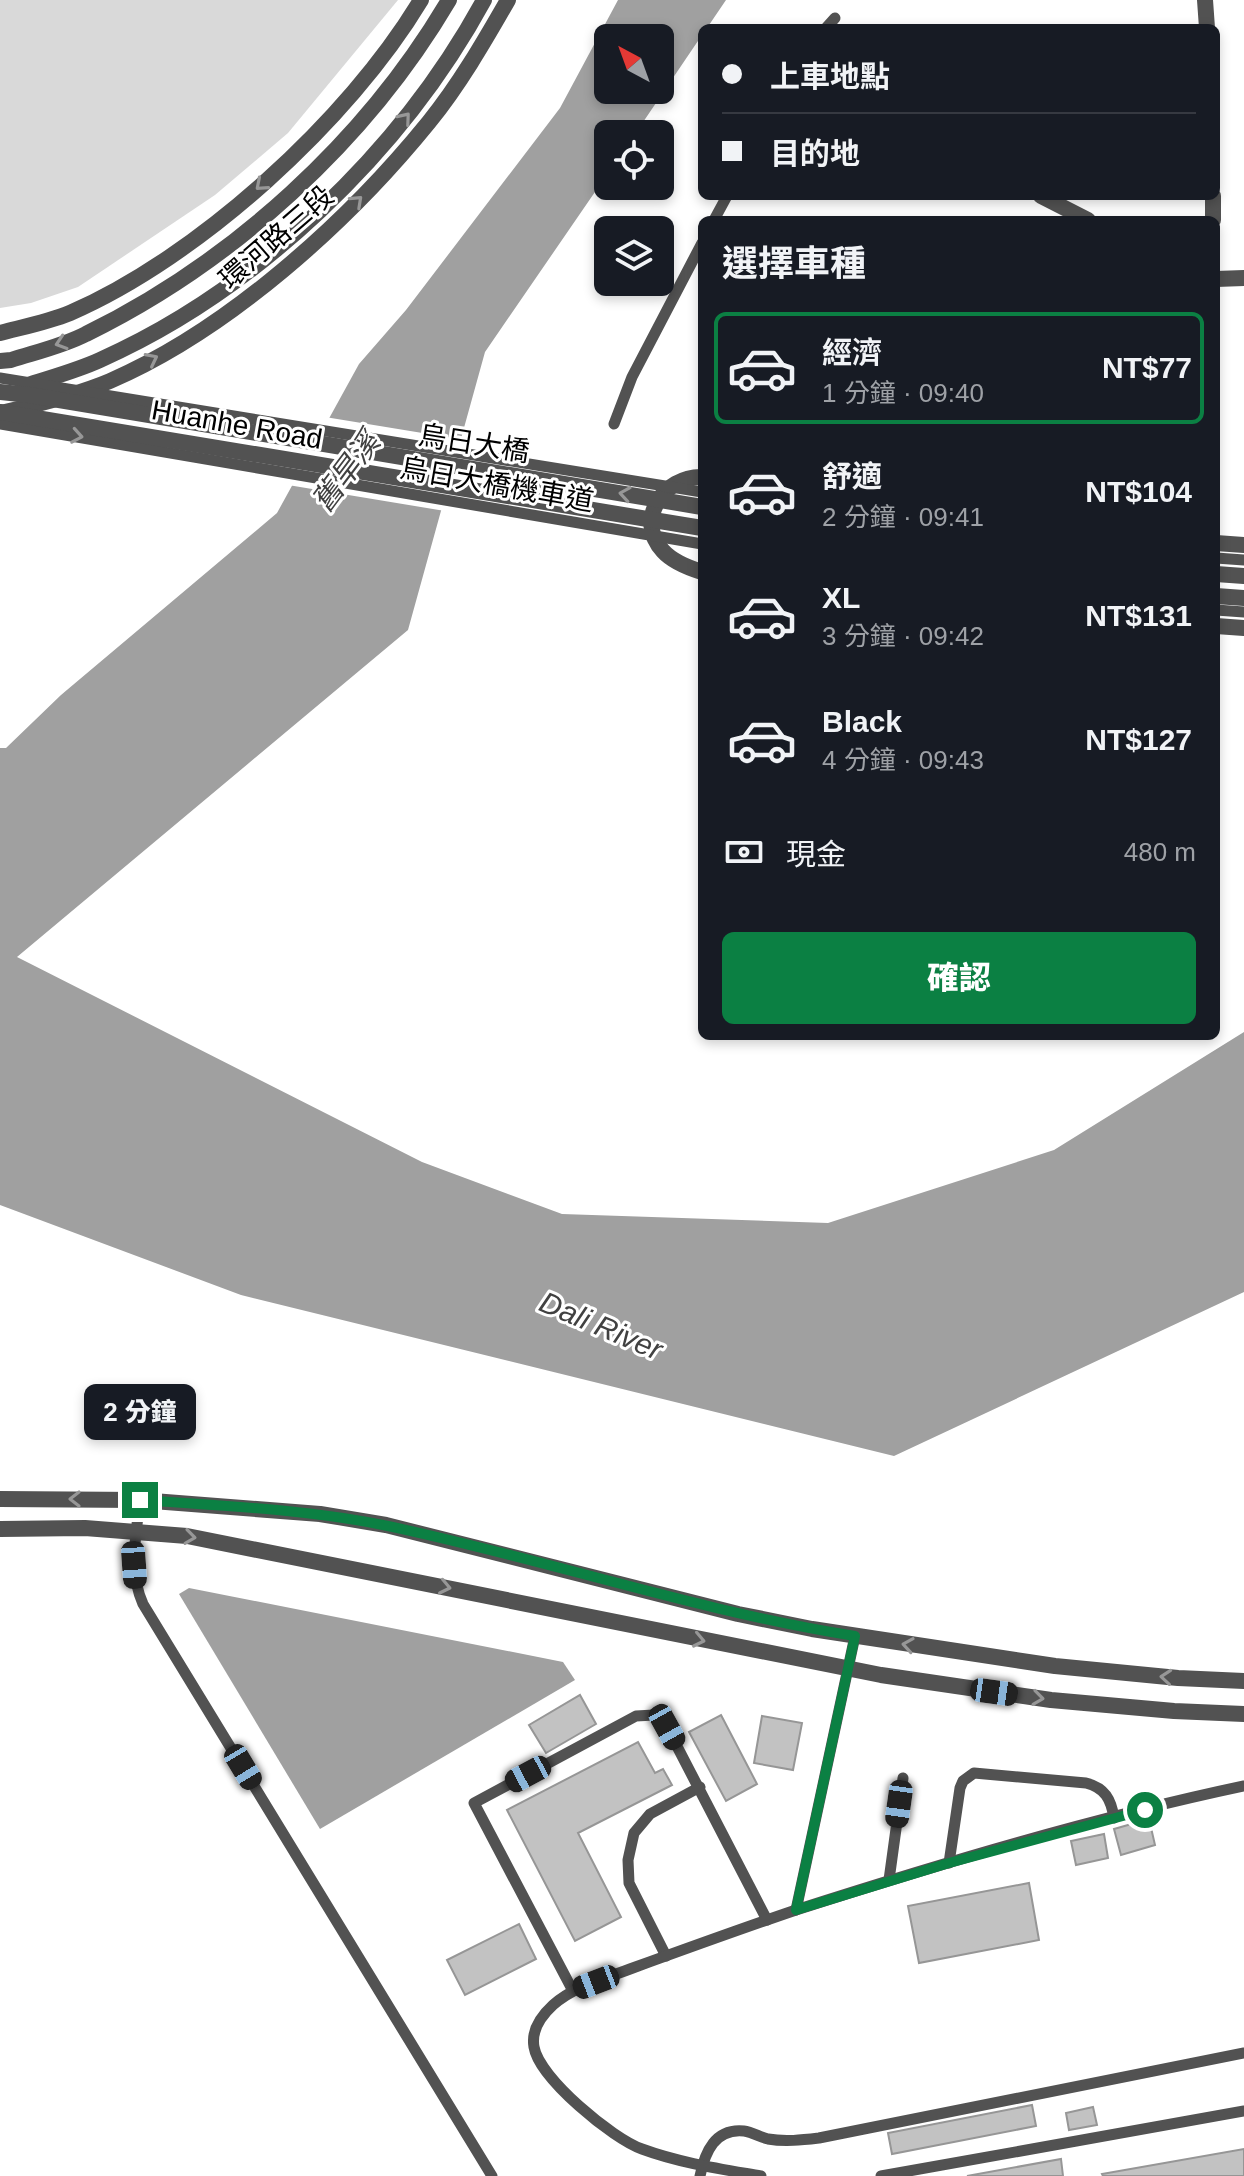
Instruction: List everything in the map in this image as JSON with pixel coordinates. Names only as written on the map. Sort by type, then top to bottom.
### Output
[{"type":"street","name":"環河路三段","points":[[0,333],[68,313],[132,282],[192,241],[263,184],[311,137],[368,74],[407,24],[421,0]]},
{"type":"street","name":"環河路三段","points":[[0,361],[83,336],[211,259],[331,153],[388,89],[449,0]]},
{"type":"street","name":"環河路三段","points":[[0,392],[98,361],[159,330],[232,284],[359,172],[420,100],[461,42],[484,0]]},
{"type":"street","name":"環河路三段","points":[[0,412],[36,405],[109,381],[182,344],[244,300],[315,241],[374,185],[430,121],[478,53],[508,0]]},
{"type":"street","points":[[1205,0],[1207,24]]},
{"type":"street","points":[[1049,200],[1080,216]]},
{"type":"street","points":[[1220,279],[1244,278]]},
{"type":"street","name":"烏日大橋","points":[[0,392],[698,506]]},
{"type":"street","name":"Huanhe Road","points":[[0,412],[698,527]]},
{"type":"street","points":[[698,478],[678,480],[661,494],[652,514],[654,535],[662,551],[698,570]]},
{"type":"street","points":[[1220,543],[1244,545]]},
{"type":"street","points":[[1220,574],[1244,576]]},
{"type":"street","points":[[1220,596],[1244,598]]},
{"type":"street","points":[[1220,626],[1244,628]]},
{"type":"street","points":[[0,1499],[140,1500],[320,1514],[386,1525],[738,1614],[855,1636],[1055,1666],[1244,1681]]},
{"type":"street","points":[[0,1529],[85,1528],[187,1536],[848,1669],[1051,1700],[1244,1714]]},
{"type":"lane","points":[[830,24],[835,18]]},
{"type":"lane","points":[[614,424],[632,377],[698,251]]},
{"type":"lane","name":"烏日大橋機車道","points":[[0,378],[698,491]]},
{"type":"lane","name":"烏日大橋機車道","points":[[0,424],[698,543]]},
{"type":"lane","points":[[1220,558],[1244,560]]},
{"type":"lane","points":[[1220,610],[1244,612]]},
{"type":"lane","points":[[140,1500],[134,1565],[135,1586],[143,1604],[492,2176]]},
{"type":"lane","points":[[796,1910],[855,1636]]},
{"type":"lane","points":[[573,1991],[474,1803],[636,1716],[654,1715],[667,1727],[767,1920]]},
{"type":"lane","points":[[949,1863],[960,1788],[963,1781],[974,1773],[1096,1786],[1108,1797],[1114,1818]]},
{"type":"lane","points":[[889,1880],[903,1778]]},
{"type":"lane","points":[[761,2176],[701,2171],[640,2149],[611,2132],[575,2102],[548,2073],[534,2047],[535,2031],[541,2016],[573,1991],[796,1910],[949,1863],[1244,1786]]},
{"type":"lane","points":[[666,1956],[629,1883],[628,1860],[634,1833],[641,1823],[650,1814],[700,1787]]},
{"type":"lane","points":[[701,2171],[707,2151],[717,2138],[731,2131],[746,2131],[768,2139],[791,2141],[819,2138],[1244,2053]]},
{"type":"lane","points":[[881,2176],[1244,2111]]},
{"type":"shaded area","points":[[0,0],[398,0],[288,133],[215,195],[78,287],[31,303],[0,308]]},
{"type":"water","points":[[618,0],[726,0],[710,24],[698,24],[698,41],[674,76],[674,24],[605,24]]},
{"type":"water","points":[[594,45],[594,104],[655,104],[644,120],[594,120],[594,193],[485,352],[408,630],[17,957],[422,1162],[562,1214],[828,1223],[1054,1150],[1244,1032],[1244,1292],[894,1456],[241,1295],[0,1205],[0,748],[6,748],[61,695],[277,513],[359,364],[406,310],[560,108]]},
{"type":"water","points":[[189,1588],[563,1662],[575,1680],[320,1829],[179,1594]]},
{"type":"pier","points":[[325,417],[465,440],[445,511],[288,485]]},
{"type":"building","points":[[580,1695],[596,1724],[546,1753],[529,1725]]},
{"type":"building","points":[[721,1715],[757,1784],[726,1801],[689,1732]]},
{"type":"building","points":[[762,1716],[802,1723],[793,1770],[754,1763]]},
{"type":"building","points":[[638,1742],[655,1773],[663,1769],[672,1785],[578,1833],[621,1917],[575,1941],[507,1810]]},
{"type":"building","points":[[1149,1819],[1155,1845],[1121,1855],[1114,1829]]},
{"type":"building","points":[[1104,1834],[1108,1858],[1076,1865],[1071,1841]]},
{"type":"building","points":[[1029,1883],[1039,1940],[919,1963],[908,1906]]},
{"type":"building","points":[[519,1924],[536,1959],[465,1995],[447,1960]]},
{"type":"building","points":[[1032,2105],[1036,2126],[892,2154],[888,2133]]},
{"type":"building","points":[[1093,2107],[1097,2125],[1069,2130],[1066,2113]]},
{"type":"building","points":[[1244,2149],[1244,2176],[1102,2174]]},
{"type":"building","points":[[1061,2159],[1063,2176],[967,2176]]},
{"type":"route","points":[[140,1500],[320,1514],[386,1525],[738,1614],[855,1636],[796,1910],[889,1880],[1145,1810]]},
{"type":"water label","name":"舊旱溪","points":[[346,472]]},
{"type":"water label","name":"Dali River","points":[[601,1326]]}]
